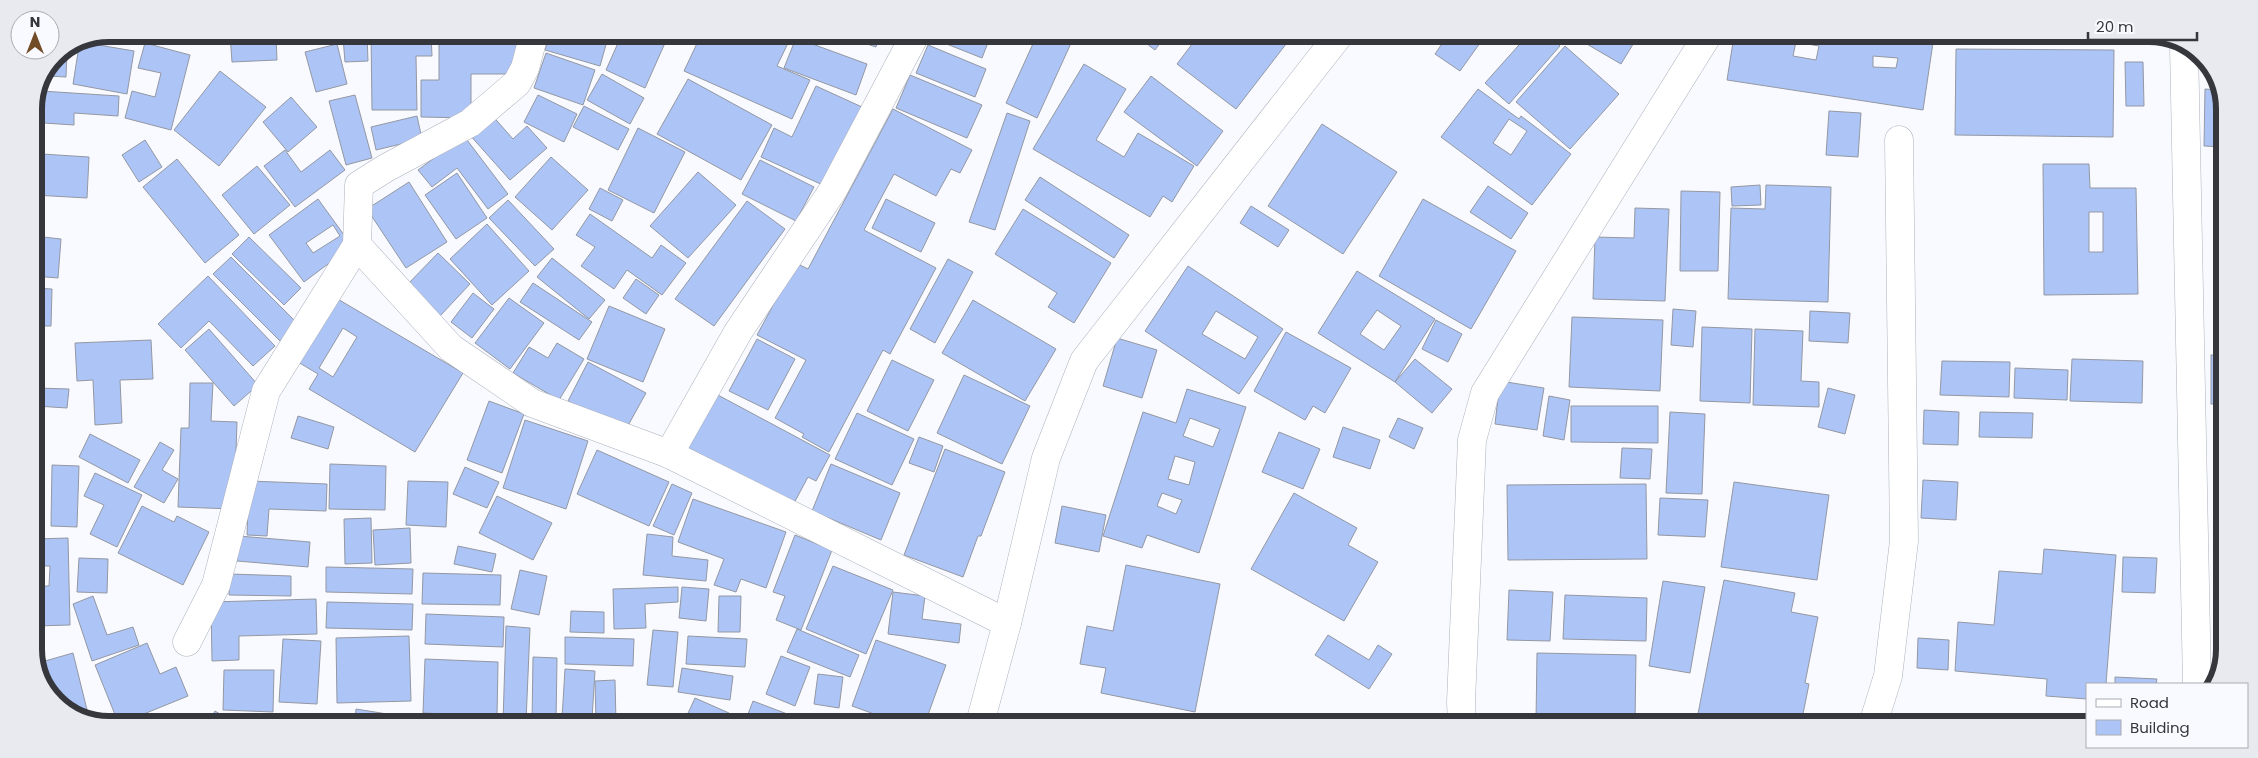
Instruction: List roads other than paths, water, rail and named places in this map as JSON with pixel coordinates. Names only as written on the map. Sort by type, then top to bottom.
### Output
[{"type":"street","points":[[187,642],[216,585],[266,391],[357,245],[359,186],[386,168],[470,123],[517,84],[525,68],[532,42]]},
{"type":"street","points":[[669,454],[738,332],[833,190],[911,42]]},
{"type":"street","points":[[982,716],[1007,624],[1046,458],[1084,361],[1334,42]]},
{"type":"street","points":[[1462,716],[1472,440],[1485,393],[1703,42]]},
{"type":"street","points":[[2184,53],[2197,683]]},
{"type":"street","points":[[1876,716],[1888,676],[1904,541],[1900,140]]},
{"type":"street","points":[[357,245],[452,348],[532,403],[669,454],[1007,624]]}]
